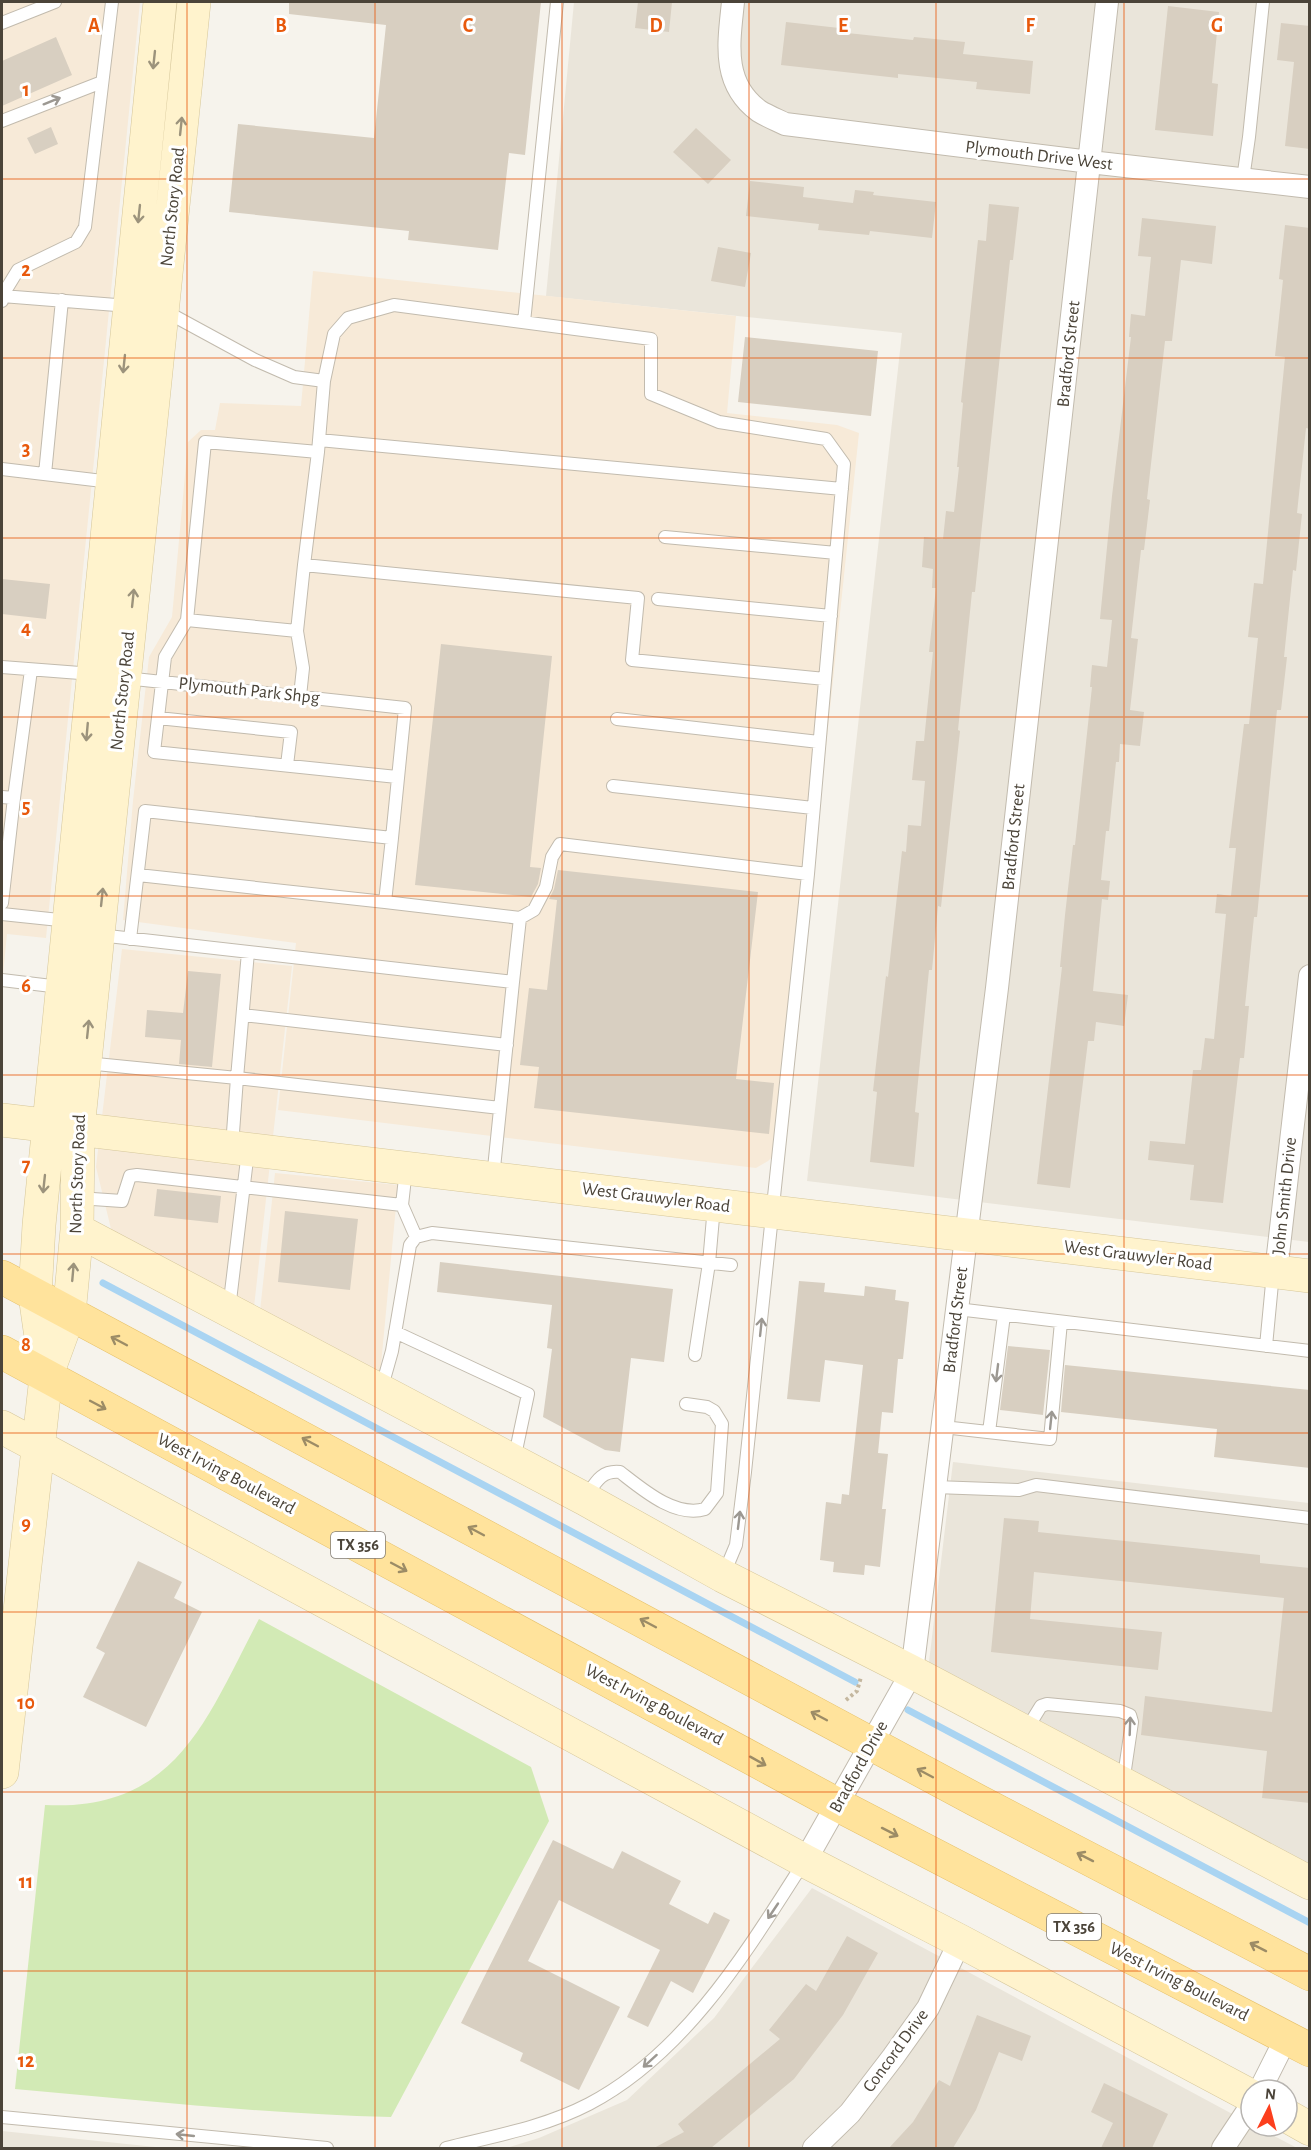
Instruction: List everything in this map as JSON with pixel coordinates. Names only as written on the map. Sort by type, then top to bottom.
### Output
[{"type":"main road","name":"North Story Road","points":[[108,676],[112,483],[160,2]]},
{"type":"main road","name":"North Story Road","points":[[46,1377],[35,1295],[39,1225],[64,1127],[85,1063],[84,928],[108,676],[162,309],[194,2]]},
{"type":"main road","points":[[129,306],[162,309]]},
{"type":"main road","name":"North Story Road","points":[[2,1771],[46,1377],[69,1314],[77,1230],[77,1197],[64,1127],[63,988],[84,928]]},
{"type":"main road","name":"West Grauwyler Road","points":[[2,1120],[1310,1276]]},
{"type":"main road","points":[[77,1230],[585,1499],[723,1576],[912,1672],[1310,1883]]},
{"type":"main road","points":[[2,1277],[1013,1820],[1310,1974]]},
{"type":"main road","name":"West Irving Boulevard","points":[[2,1352],[838,1805],[1298,2044]]},
{"type":"main road","points":[[2,1427],[805,1861],[1239,2090]]},
{"type":"street","name":"Plymouth Drive West","points":[[733,2],[728,49],[732,70],[742,94],[760,111],[785,124],[1310,187]]},
{"type":"street","name":"Bradford Street","points":[[912,1672],[999,976],[1107,2]]},
{"type":"street","name":"John Smith Drive","points":[[1275,1272],[1310,976]]},
{"type":"street","name":"Bradford Drive","points":[[805,1861],[912,1672]]},
{"type":"street","name":"Concord Drive","points":[[814,2148],[850,2113],[928,2008],[960,1941]]},
{"type":"street","points":[[1270,2078],[1298,2044]]},
{"type":"street","points":[[1223,2148],[1239,2124]]},
{"type":"lane","points":[[2,23],[55,2]]},
{"type":"lane","points":[[2,302],[2,296],[18,270],[76,242],[85,227],[112,2]]},
{"type":"lane","points":[[524,322],[557,2]]},
{"type":"lane","points":[[1243,179],[1263,2]]},
{"type":"lane","points":[[2,121],[102,82]]},
{"type":"lane","points":[[2,296],[129,306]]},
{"type":"lane","points":[[45,474],[62,300]]},
{"type":"lane","points":[[300,696],[303,668],[297,631],[324,381],[334,334],[348,318],[394,305],[651,339],[651,394],[719,422],[826,439],[844,464],[808,874],[773,1212],[736,1545],[723,1576]]},
{"type":"lane","points":[[162,309],[255,360],[294,377],[324,381]]},
{"type":"lane","points":[[385,902],[397,777],[154,752],[165,657],[187,620],[205,442],[318,446],[842,489]]},
{"type":"lane","points":[[2,469],[112,483]]},
{"type":"lane","points":[[665,537],[836,553]]},
{"type":"lane","points":[[304,565],[638,598],[632,660],[825,679]]},
{"type":"lane","points":[[658,599],[831,616]]},
{"type":"lane","points":[[187,620],[297,631]]},
{"type":"lane","name":"Plymouth Park Shpg","points":[[2,668],[161,681],[405,708],[397,777]]},
{"type":"lane","points":[[2,903],[8,797],[30,670]]},
{"type":"lane","points":[[158,718],[291,732],[287,765]]},
{"type":"lane","points":[[617,719],[819,742]]},
{"type":"lane","points":[[613,786],[813,808]]},
{"type":"lane","points":[[130,939],[145,811],[392,838]]},
{"type":"lane","points":[[138,875],[520,918],[534,910],[546,887],[552,856],[560,844],[808,874]]},
{"type":"lane","points":[[2,914],[84,928],[130,939],[513,982]]},
{"type":"lane","points":[[493,1178],[520,918]]},
{"type":"lane","points":[[228,1311],[244,1186],[237,1078],[248,952]]},
{"type":"lane","points":[[2,980],[63,988]]},
{"type":"lane","points":[[243,1015],[507,1044]]},
{"type":"lane","points":[[85,1063],[500,1108]]},
{"type":"lane","points":[[406,1168],[402,1205],[416,1237]]},
{"type":"lane","points":[[77,1197],[122,1201],[130,1176],[136,1175],[402,1205]]},
{"type":"lane","points":[[695,1354],[709,1263],[714,1205]]},
{"type":"lane","points":[[381,1391],[395,1332],[410,1245],[416,1237],[432,1233],[731,1265]]},
{"type":"lane","points":[[1266,1346],[1275,1272]]},
{"type":"lane","points":[[957,1309],[1310,1351]]},
{"type":"lane","points":[[989,1432],[1004,1315]]},
{"type":"lane","points":[[943,1427],[1050,1439],[1061,1322]]},
{"type":"lane","points":[[395,1332],[528,1394],[514,1461]]},
{"type":"lane","points":[[585,1499],[600,1477],[611,1471],[620,1472],[665,1503],[689,1512],[705,1509],[717,1493],[722,1424],[714,1411],[707,1407],[686,1404]]},
{"type":"lane","points":[[935,1487],[1019,1490],[1036,1485],[1310,1518]]},
{"type":"lane","points":[[1025,1732],[1041,1706],[1047,1704],[1120,1711],[1130,1715],[1132,1722],[1123,1784]]},
{"type":"lane","points":[[446,2148],[547,2122],[578,2109],[615,2089],[645,2066],[678,2035],[720,1986],[805,1861]]},
{"type":"lane","points":[[2,2117],[327,2148]]},
{"type":"path","points":[[842,1704],[856,1691],[863,1674]]},
{"type":"shaded area","points":[[2,2],[140,2],[46,938],[7,934],[2,985]]},
{"type":"shaded area","points":[[574,2],[1309,2],[1309,1242],[807,1181],[902,333],[546,296]]},
{"type":"shaded area","points":[[313,271],[736,316],[727,413],[837,425],[859,433],[784,1146],[768,1161],[756,1168],[278,1110],[296,943],[123,920],[149,657],[172,617],[188,442],[201,430],[215,430],[220,403],[301,406]]},
{"type":"shaded area","points":[[122,949],[292,966],[254,1307],[112,1233],[96,1167]]},
{"type":"shaded area","points":[[275,1173],[398,1185],[380,1375],[260,1311]]},
{"type":"shaded area","points":[[953,1462],[1309,1503],[1309,1872],[929,1662]]},
{"type":"shaded area","points":[[812,1888],[1239,2118],[1239,2138],[1278,2138],[1297,2148],[506,2148],[539,2138],[627,2100],[714,2018]]},
{"type":"shaded area","points":[[2,2131],[165,2148],[2,2148]]},
{"type":"green space","points":[[259,1619],[531,1767],[549,1821],[391,2117],[250,2110],[15,2089],[45,1805],[90,1803],[127,1793],[157,1775],[182,1751],[203,1723]]},
{"type":"building","points":[[289,2],[541,2],[525,155],[509,153],[498,250],[408,240],[409,231],[229,212],[238,124],[374,138],[386,25],[289,14]]},
{"type":"building","points":[[638,2],[672,2],[669,32],[635,28]]},
{"type":"building","points":[[1168,6],[1219,12],[1212,83],[1218,84],[1213,136],[1155,130]]},
{"type":"building","points":[[786,22],[839,28],[838,32],[913,40],[914,37],[965,42],[963,54],[1033,61],[1030,94],[976,89],[977,82],[898,74],[898,78],[781,65]]},
{"type":"building","points":[[1281,23],[1310,26],[1310,149],[1285,146],[1294,62],[1277,60]]},
{"type":"building","points":[[56,37],[72,75],[2,106],[2,61]]},
{"type":"building","points":[[51,127],[58,144],[35,154],[27,138]]},
{"type":"building","points":[[696,128],[731,160],[708,184],[673,152]]},
{"type":"building","points":[[750,181],[804,187],[803,197],[853,203],[855,190],[874,192],[873,195],[936,202],[932,238],[870,231],[869,235],[818,230],[819,224],[746,216]]},
{"type":"building","points":[[989,204],[1019,207],[1013,260],[1010,260],[975,592],[972,592],[941,907],[938,906],[932,970],[929,970],[915,1112],[919,1113],[914,1167],[870,1162],[877,1092],[873,1091],[902,851],[906,852],[908,825],[921,826],[925,781],[912,780],[916,741],[924,741],[933,652],[929,652],[936,588],[932,588],[933,569],[922,567],[924,537],[943,539],[946,511],[954,512],[959,467],[957,467],[963,403],[961,402],[978,240],[986,241]]},
{"type":"building","points":[[1142,218],[1216,226],[1212,264],[1181,260],[1172,341],[1165,341],[1147,499],[1150,500],[1144,550],[1141,550],[1131,638],[1138,639],[1130,710],[1144,712],[1140,746],[1120,744],[1119,762],[1116,762],[1101,880],[1110,881],[1108,900],[1102,899],[1093,991],[1128,995],[1124,1026],[1096,1022],[1094,1041],[1088,1041],[1070,1188],[1037,1184],[1092,687],[1090,687],[1092,665],[1107,667],[1112,620],[1100,619],[1131,337],[1129,337],[1131,314],[1145,316],[1151,257],[1138,256]]},
{"type":"building","points":[[1285,225],[1310,228],[1310,429],[1306,428],[1297,513],[1302,514],[1296,571],[1293,570],[1284,657],[1287,657],[1281,710],[1277,710],[1257,917],[1254,917],[1245,1006],[1249,1006],[1244,1058],[1240,1058],[1223,1203],[1190,1200],[1194,1165],[1148,1160],[1150,1141],[1185,1144],[1193,1070],[1201,1070],[1205,1038],[1214,1039],[1226,914],[1215,913],[1217,894],[1231,896],[1236,848],[1229,848],[1244,724],[1249,724],[1258,638],[1248,637],[1254,583],[1263,584],[1285,357],[1275,356],[1283,280],[1279,279]]},
{"type":"building","points":[[718,247],[751,253],[745,287],[711,281]]},
{"type":"building","points":[[745,337],[878,351],[871,416],[738,402]]},
{"type":"building","points":[[2,579],[50,584],[46,619],[2,614]]},
{"type":"building","points":[[441,644],[552,656],[530,867],[541,868],[538,884],[531,897],[415,885]]},
{"type":"building","points":[[558,870],[758,892],[736,1079],[774,1083],[769,1134],[534,1108],[539,1067],[520,1065],[529,988],[547,990],[557,900],[549,899],[554,889]]},
{"type":"building","points":[[188,971],[221,974],[212,1067],[179,1064],[181,1040],[145,1037],[147,1010],[183,1013]]},
{"type":"building","points":[[157,1189],[221,1196],[218,1223],[154,1216]]},
{"type":"building","points":[[285,1211],[358,1219],[350,1290],[278,1282]]},
{"type":"building","points":[[440,1262],[673,1289],[664,1362],[631,1358],[620,1452],[605,1450],[543,1417],[552,1349],[547,1348],[552,1305],[437,1292]]},
{"type":"building","points":[[799,1281],[825,1283],[824,1292],[864,1296],[865,1286],[896,1290],[895,1300],[909,1302],[903,1359],[898,1359],[893,1413],[882,1412],[878,1453],[888,1454],[882,1509],[886,1509],[880,1567],[865,1565],[864,1575],[833,1572],[834,1562],[820,1560],[826,1502],[841,1504],[842,1494],[849,1495],[863,1365],[825,1360],[820,1402],[787,1399]]},
{"type":"building","points":[[1008,1346],[1050,1350],[1043,1415],[1000,1410]]},
{"type":"building","points":[[1065,1365],[1310,1390],[1310,1468],[1214,1457],[1217,1429],[1061,1412]]},
{"type":"building","points":[[1004,1518],[1039,1521],[1038,1532],[1260,1555],[1260,1563],[1310,1568],[1310,1803],[1262,1798],[1267,1751],[1141,1735],[1145,1696],[1272,1712],[1284,1598],[1034,1572],[1030,1619],[1162,1632],[1158,1670],[991,1652]]},
{"type":"building","points":[[138,1561],[182,1582],[174,1598],[202,1612],[146,1727],[83,1697],[105,1653],[96,1648]]},
{"type":"building","points":[[553,1840],[613,1869],[622,1851],[681,1881],[669,1904],[708,1924],[714,1912],[730,1920],[693,1993],[671,1981],[648,2027],[627,2017],[660,1950],[559,1900],[528,1961],[620,2007],[579,2090],[520,2061],[523,2053],[461,2023]]},
{"type":"building","points":[[847,1936],[878,1953],[843,2015],[794,2079],[711,2148],[654,2148],[684,2132],[678,2124],[780,2039],[769,2030],[806,1984],[816,1991]]},
{"type":"building","points":[[977,2015],[1031,2036],[1022,2061],[999,2052],[976,2110],[953,2148],[889,2148],[913,2122],[939,2080],[950,2086]]},
{"type":"building","points":[[1104,2083],[1168,2114],[1152,2148],[1101,2148],[1113,2123],[1091,2112]]},
{"type":"waterway","points":[[103,1283],[855,1682]]},
{"type":"waterway","points":[[908,1710],[1310,1923]]}]
